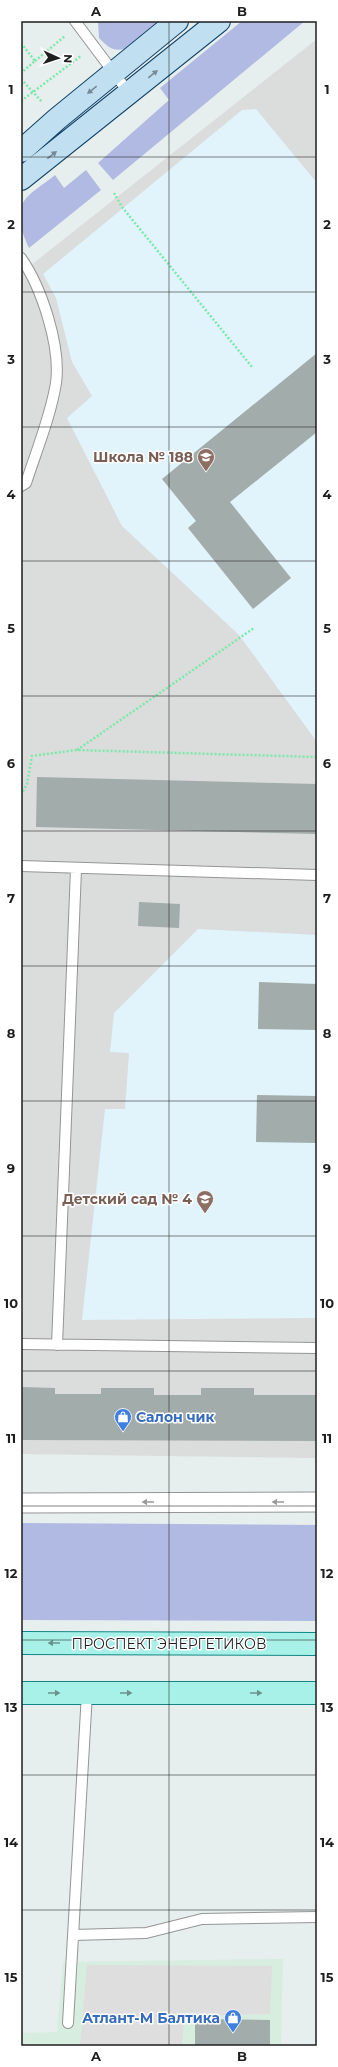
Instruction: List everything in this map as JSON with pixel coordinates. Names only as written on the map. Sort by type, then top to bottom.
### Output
[{"type":"main road","name":"ПРОСПЕКТ ЭНЕРГЕТИКОВ","points":[[21,1643],[317,1644]]},
{"type":"main road","points":[[21,1693],[317,1694]]},
{"type":"street","points":[[21,151],[177,21]]},
{"type":"street","points":[[21,179],[218,21]]},
{"type":"street","points":[[21,1503],[317,1502]]},
{"type":"lane","points":[[77,23],[129,93]]},
{"type":"lane","points":[[21,258],[46,310],[57,356],[56,383],[41,438],[26,483],[21,486]]},
{"type":"lane","points":[[21,866],[317,875]]},
{"type":"lane","points":[[57,1345],[76,868]]},
{"type":"lane","points":[[21,1344],[317,1348]]},
{"type":"lane","points":[[68,2023],[87,1693]]},
{"type":"lane","points":[[73,1935],[146,1933],[202,1919],[317,1917]]},
{"type":"path","points":[[21,73],[77,23]]},
{"type":"path","points":[[21,43],[35,61]]},
{"type":"path","points":[[21,101],[94,46]]},
{"type":"path","points":[[21,79],[45,106]]},
{"type":"path","points":[[114,193],[122,207],[252,367]]},
{"type":"path","points":[[76,750],[254,628]]},
{"type":"path","points":[[21,795],[27,784],[32,756],[76,750],[317,757]]},
{"type":"shaded area","points":[[98,21],[158,21],[124,49],[116,50],[110,48],[99,38]]},
{"type":"shaded area","points":[[242,21],[305,21],[113,180],[98,163],[169,100],[160,88]]},
{"type":"shaded area","points":[[317,39],[317,1458],[21,1454],[21,273]]},
{"type":"shaded area","name":"Школа № 188","points":[[256,109],[317,183],[317,742],[239,635],[122,526],[67,418],[92,396],[72,362],[56,298],[43,274],[242,110]]},
{"type":"shaded area","points":[[86,170],[101,190],[29,248],[22,231],[20,218],[21,206],[24,201],[35,190],[55,175],[64,188]]},
{"type":"shaded area","name":"Детский сад № 4","points":[[198,929],[317,935],[317,1318],[82,1320],[105,1109],[125,1109],[129,1053],[110,1052],[114,1013]]},
{"type":"shaded area","points":[[21,1523],[317,1525],[317,1621],[21,1620]]},
{"type":"shaded area","points":[[283,1959],[281,2046],[21,2046],[21,2033],[57,2032],[63,1962]]},
{"type":"shaded area","points":[[87,1965],[272,1966],[270,2014],[184,2016],[182,2046],[80,2046]]},
{"type":"building","points":[[317,353],[317,432],[230,502],[291,578],[253,609],[188,528],[196,521],[162,479]]},
{"type":"building","points":[[37,777],[317,784],[317,834],[36,827]]},
{"type":"building","points":[[139,902],[180,904],[179,928],[138,926]]},
{"type":"building","points":[[259,982],[317,984],[317,1030],[258,1029]]},
{"type":"building","points":[[257,1095],[317,1096],[317,1143],[256,1142]]},
{"type":"building","points":[[21,1387],[55,1388],[55,1394],[101,1394],[101,1388],[154,1388],[154,1395],[201,1395],[201,1388],[254,1388],[254,1395],[317,1395],[317,1441],[21,1440]]},
{"type":"building","name":"Атлант-М Балтика","points":[[195,2019],[270,2020],[270,2046],[195,2046]]},
{"type":"place","name":"Школа № 188","points":[[206,472]]},
{"type":"place","name":"Детский сад № 4","points":[[205,1214]]},
{"type":"place","name":"Салон чик","points":[[123,1432]]},
{"type":"place","name":"Атлант-М Балтика","points":[[233,2033]]}]
